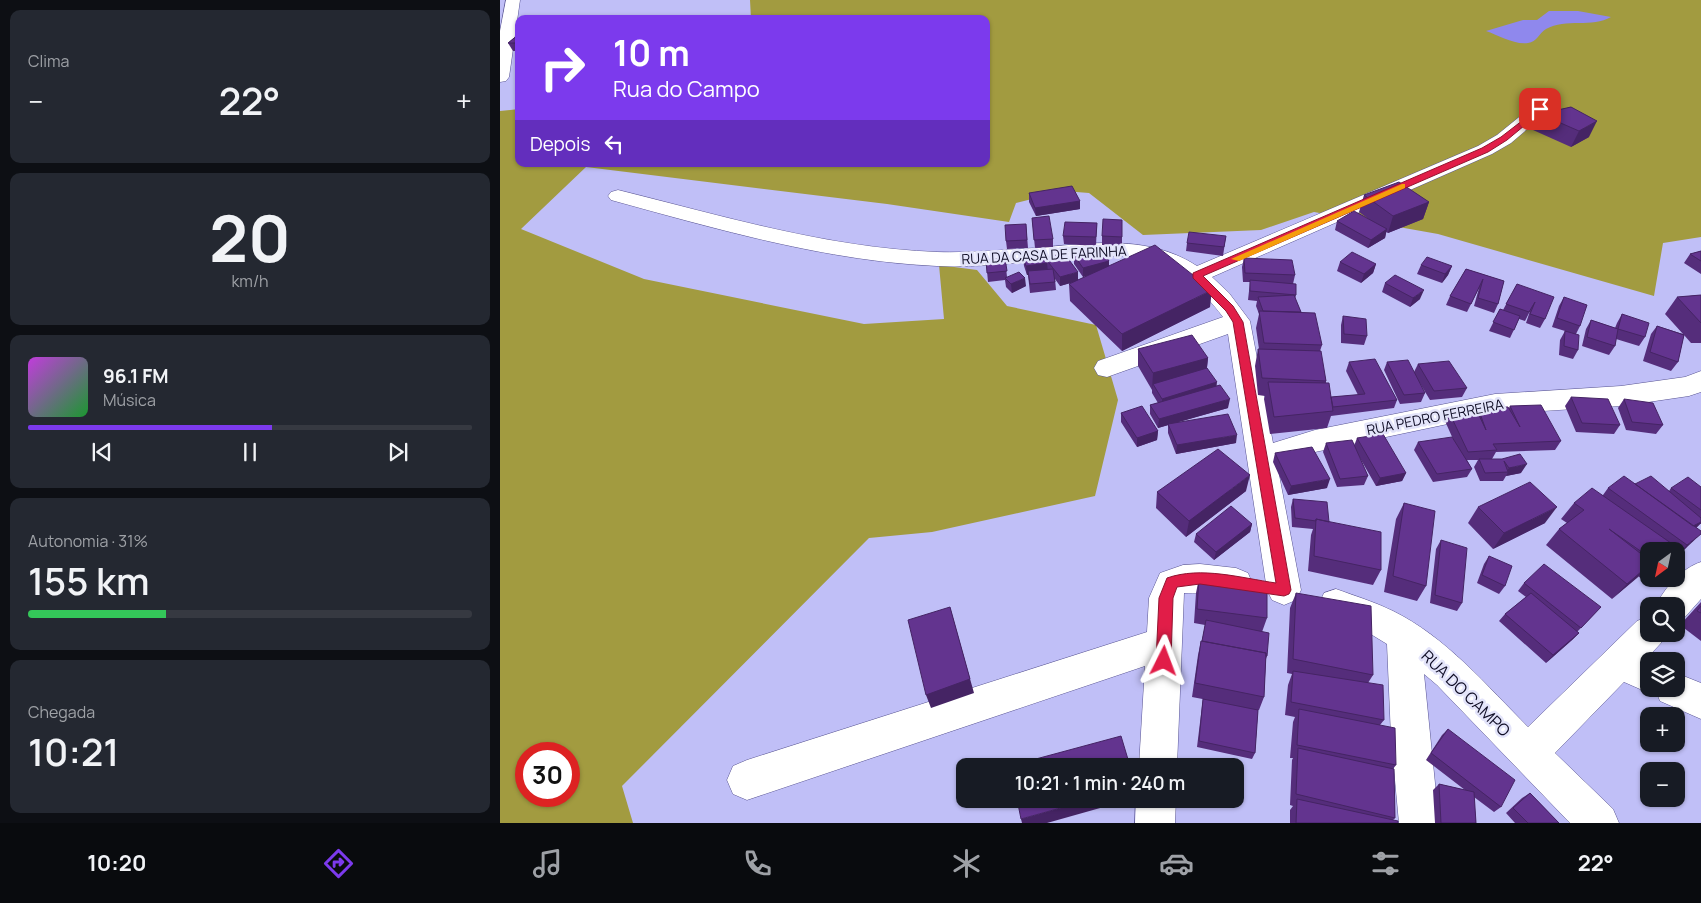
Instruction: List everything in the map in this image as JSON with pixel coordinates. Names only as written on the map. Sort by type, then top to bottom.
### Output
[{"type":"street","points":[[500,78],[513,36],[513,0]]},
{"type":"street","points":[[1196,276],[1485,150],[1504,139],[1540,109]]},
{"type":"street","name":"RUA DA CASA DE FARINHA","points":[[618,196],[765,233],[863,251],[938,259],[1115,249],[1145,252],[1166,257],[1196,276],[1230,308],[1238,322],[1284,590]]},
{"type":"street","points":[[1107,368],[1238,322]]},
{"type":"street","name":"RUA PEDRO FERREIRA","points":[[1260,458],[1315,441],[1495,404],[1621,396],[1689,386],[1701,381]]},
{"type":"street","points":[[1681,597],[1701,576]]},
{"type":"street","name":"RUA DO CAMPO","points":[[1165,643],[1166,598],[1172,582],[1183,579],[1200,578],[1284,590],[1328,601],[1381,622],[1404,636],[1450,673],[1528,754],[1599,823]]},
{"type":"street","points":[[1404,636],[1410,737],[1419,823]]},
{"type":"street","points":[[1528,754],[1635,668],[1645,642]]},
{"type":"street","points":[[747,780],[1165,643],[1158,758]]},
{"type":"street","points":[[1685,694],[1701,701]]},
{"type":"street","points":[[1155,823],[1156,808]]},
{"type":"shaded area","points":[[750,0],[1701,0],[1701,237],[1663,243],[1654,296],[1438,234],[1314,212],[1261,230],[1143,235],[1089,193],[1064,191],[1016,203],[1009,222],[887,204],[586,167],[990,167],[990,15],[751,15]]},
{"type":"shaded area","points":[[1549,11],[1578,11],[1611,17],[1596,22],[1554,26],[1546,29],[1534,41],[1528,43],[1512,41],[1486,31],[1523,20],[1537,20]]},
{"type":"shaded area","points":[[515,109],[515,167],[586,167],[521,229],[644,279],[864,324],[944,319],[939,265],[977,270],[1007,306],[1096,325],[1118,400],[1095,496],[932,532],[869,538],[622,786],[633,823],[500,823],[500,111]]},
{"type":"building","points":[[515,37],[515,43],[508,43]]},
{"type":"building","points":[[1571,107],[1597,121],[1579,131],[1540,114]]},
{"type":"building","points":[[1399,182],[1429,202],[1393,216],[1364,195]]},
{"type":"building","points":[[1072,186],[1080,201],[1035,208],[1029,193]]},
{"type":"building","points":[[1354,211],[1387,229],[1371,240],[1337,221]]},
{"type":"building","points":[[1049,216],[1053,239],[1034,240],[1032,218]]},
{"type":"building","points":[[1103,219],[1122,220],[1122,237],[1102,236]]},
{"type":"building","points":[[1065,222],[1097,223],[1096,237],[1063,236]]},
{"type":"building","points":[[1026,224],[1027,240],[1006,241],[1005,225]]},
{"type":"building","points":[[1189,232],[1226,236],[1224,247],[1187,243]]},
{"type":"building","points":[[1155,245],[1212,290],[1122,334],[1069,284]]},
{"type":"building","points":[[1100,248],[1109,261],[1083,268],[1074,255]]},
{"type":"building","points":[[1701,251],[1701,261],[1690,254]]},
{"type":"building","points":[[1352,252],[1376,264],[1364,274],[1340,262]]},
{"type":"building","points":[[1064,253],[1078,272],[1060,277],[1045,258]]},
{"type":"building","points":[[1044,254],[1047,263],[1026,266],[1023,257]]},
{"type":"building","points":[[1427,257],[1452,266],[1445,274],[1421,265]]},
{"type":"building","points":[[1005,258],[1007,271],[987,273],[986,260]]},
{"type":"building","points":[[1244,258],[1292,260],[1295,275],[1245,273]]},
{"type":"building","points":[[1053,269],[1055,282],[1030,284],[1028,271]]},
{"type":"building","points":[[1466,269],[1504,281],[1498,304],[1478,298],[1483,279],[1471,304],[1450,296]]},
{"type":"building","points":[[1019,272],[1025,278],[1011,284],[1005,278]]},
{"type":"building","points":[[1395,275],[1424,290],[1413,298],[1385,283]]},
{"type":"building","points":[[1250,280],[1296,284],[1296,295],[1250,291]]},
{"type":"building","points":[[1517,284],[1554,297],[1545,319],[1530,314],[1535,302],[1529,312],[1506,304]]},
{"type":"building","points":[[1294,295],[1301,312],[1263,311],[1258,297]]},
{"type":"building","points":[[1701,295],[1701,323],[1677,297]]},
{"type":"building","points":[[1564,297],[1587,305],[1580,326],[1557,318]]},
{"type":"building","points":[[1500,309],[1520,316],[1514,330],[1493,322]]},
{"type":"building","points":[[1259,311],[1315,313],[1322,345],[1264,343]]},
{"type":"building","points":[[1622,314],[1649,323],[1645,337],[1618,329]]},
{"type":"building","points":[[1343,316],[1366,319],[1367,336],[1344,334]]},
{"type":"building","points":[[1591,320],[1618,329],[1615,346],[1587,337]]},
{"type":"building","points":[[1657,326],[1684,335],[1678,362],[1650,352]]},
{"type":"building","points":[[1565,331],[1579,335],[1578,350],[1564,346]]},
{"type":"building","points":[[1192,335],[1208,358],[1153,373],[1138,349]]},
{"type":"building","points":[[1258,349],[1321,351],[1326,381],[1262,378]]},
{"type":"building","points":[[1375,359],[1397,400],[1333,407],[1331,397],[1365,394],[1349,362]]},
{"type":"building","points":[[1408,360],[1425,393],[1404,395],[1387,362]]},
{"type":"building","points":[[1449,361],[1467,388],[1434,391],[1418,364]]},
{"type":"building","points":[[1207,368],[1217,382],[1162,399],[1153,384]]},
{"type":"building","points":[[1268,382],[1329,383],[1333,411],[1274,417]]},
{"type":"building","points":[[1220,385],[1230,399],[1159,419],[1150,405]]},
{"type":"building","points":[[1571,397],[1608,399],[1620,425],[1582,423]]},
{"type":"building","points":[[1624,399],[1653,403],[1663,425],[1632,422]]},
{"type":"building","points":[[1541,405],[1561,441],[1493,444],[1497,450],[1468,452],[1449,412],[1477,411],[1486,430],[1478,408],[1508,407],[1520,427],[1510,406]]},
{"type":"building","points":[[1142,406],[1158,431],[1137,438],[1121,413]]},
{"type":"building","points":[[1228,414],[1237,435],[1177,445],[1168,424]]},
{"type":"building","points":[[1383,434],[1406,473],[1380,478],[1357,438]]},
{"type":"building","points":[[1452,437],[1472,469],[1437,474],[1418,442]]},
{"type":"building","points":[[1352,440],[1368,476],[1340,479],[1326,443]]},
{"type":"building","points":[[1312,447],[1330,479],[1291,486],[1275,453]]},
{"type":"building","points":[[1218,449],[1250,475],[1189,521],[1157,492]]},
{"type":"building","points":[[1520,454],[1527,464],[1509,468],[1504,461],[1508,472],[1485,473],[1479,459],[1502,459]]},
{"type":"building","points":[[1624,476],[1701,531],[1701,534],[1687,545],[1608,488]]},
{"type":"building","points":[[1651,476],[1701,518],[1701,522],[1693,526],[1635,484]]},
{"type":"building","points":[[1688,477],[1701,487],[1701,510],[1671,488]]},
{"type":"building","points":[[1530,482],[1557,507],[1504,533],[1478,507]]},
{"type":"building","points":[[1592,488],[1669,542],[1640,542],[1640,551],[1609,529],[1640,553],[1640,573],[1627,584],[1559,529],[1584,510],[1574,503]]},
{"type":"building","points":[[1293,499],[1327,502],[1329,522],[1295,518]]},
{"type":"building","points":[[1404,503],[1435,511],[1426,586],[1393,576]]},
{"type":"building","points":[[1231,506],[1252,524],[1216,552],[1196,534]]},
{"type":"building","points":[[1316,519],[1381,532],[1381,570],[1314,556]]},
{"type":"building","points":[[1441,540],[1467,548],[1462,603],[1435,595]]},
{"type":"building","points":[[1489,556],[1512,566],[1505,586],[1482,575]]},
{"type":"building","points":[[1544,564],[1601,607],[1581,628],[1524,583]]},
{"type":"building","points":[[1199,578],[1267,587],[1267,618],[1197,609]]},
{"type":"building","points":[[1296,593],[1371,606],[1373,675],[1293,659]]},
{"type":"building","points":[[1531,593],[1579,633],[1553,655],[1505,614]]},
{"type":"building","points":[[950,607],[970,679],[926,695],[908,620]]},
{"type":"building","points":[[1206,620],[1269,633],[1267,656],[1266,653],[1202,641]]},
{"type":"building","points":[[1201,641],[1266,653],[1264,697],[1195,683]]},
{"type":"building","points":[[1293,671],[1383,685],[1384,720],[1291,702]]},
{"type":"building","points":[[1203,699],[1258,710],[1255,753],[1199,741]]},
{"type":"building","points":[[1299,709],[1395,728],[1396,765],[1297,745]]},
{"type":"building","points":[[1448,729],[1515,780],[1501,807],[1431,753]]},
{"type":"building","points":[[1121,736],[1128,758],[1040,758]]},
{"type":"building","points":[[1298,748],[1394,769],[1395,818],[1296,794]]},
{"type":"building","points":[[1439,784],[1474,792],[1476,823],[1441,823]]},
{"type":"building","points":[[1530,793],[1559,823],[1528,823],[1513,808]]},
{"type":"building","points":[[1297,799],[1398,821],[1398,823],[1296,823]]},
{"type":"building","points":[[1019,808],[1061,808],[1021,819]]},
{"type":"slow traffic","points":[[1235,259],[1402,186]]},
{"type":"route","points":[[1164,661],[1166,598],[1172,582],[1200,578],[1284,590],[1238,322],[1230,308],[1196,276],[1485,150],[1504,139],[1540,109]]}]
